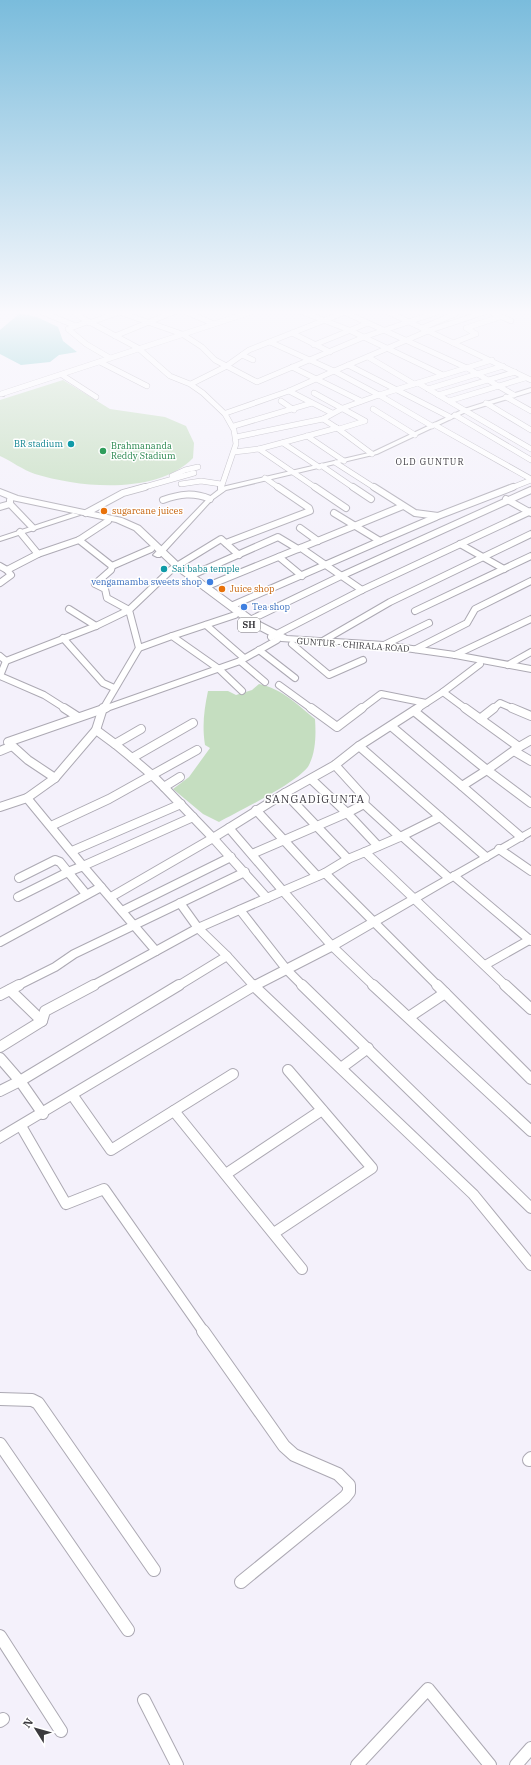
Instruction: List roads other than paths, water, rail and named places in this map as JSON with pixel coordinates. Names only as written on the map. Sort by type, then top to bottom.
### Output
[{"type":"main road","name":"GUNTUR - CHIRALA ROAD","points":[[0,492],[15,498],[118,520],[132,525],[146,536],[156,552]]},
{"type":"main road","name":"GUNTUR - CHIRALA ROAD","points":[[0,496],[10,502],[108,521],[132,530],[174,568],[274,637],[292,644],[383,650],[480,664],[531,674]]},
{"type":"main road","name":"GUNTUR - CHIRALA ROAD","points":[[174,568],[190,576],[233,610],[274,637],[294,641],[384,645],[455,655],[531,669]]},
{"type":"street","points":[[91,393],[96,397]]},
{"type":"street","points":[[139,648],[129,610],[107,598],[105,589],[95,584],[111,570],[112,566],[156,552],[221,487],[234,452],[236,437],[234,426],[226,412],[203,393]]},
{"type":"street","points":[[226,412],[282,393]]},
{"type":"street","points":[[294,393],[332,413]]},
{"type":"street","points":[[234,452],[259,449],[365,421],[315,393]]},
{"type":"street","points":[[345,393],[361,401]]},
{"type":"street","points":[[376,393],[531,479]]},
{"type":"street","points":[[236,437],[281,429],[323,418],[343,408],[384,393]]},
{"type":"street","points":[[403,393],[453,416],[531,460]]},
{"type":"street","points":[[435,393],[531,449]]},
{"type":"street","points":[[438,395],[443,393]]},
{"type":"street","points":[[448,401],[472,393]]},
{"type":"street","points":[[181,484],[197,480],[209,480],[221,487],[372,454],[466,410],[521,393]]},
{"type":"street","points":[[506,397],[531,412]]},
{"type":"street","points":[[280,401],[294,410]]},
{"type":"street","points":[[234,426],[294,410],[312,403]]},
{"type":"street","points":[[486,403],[531,430]]},
{"type":"street","points":[[373,409],[415,435]]},
{"type":"street","points":[[323,418],[372,454]]},
{"type":"street","points":[[307,436],[344,461]]},
{"type":"street","points":[[283,442],[371,499]]},
{"type":"street","points":[[259,449],[346,508]]},
{"type":"street","points":[[336,463],[417,514],[438,516]]},
{"type":"street","points":[[142,488],[148,483],[198,467]]},
{"type":"street","points":[[86,513],[118,496],[194,473]]},
{"type":"street","points":[[226,544],[310,511],[309,508],[265,478]]},
{"type":"street","points":[[0,807],[27,798],[55,778],[96,730],[103,708],[139,648],[206,625],[233,610],[325,565],[438,516],[531,479]]},
{"type":"street","points":[[250,620],[341,576],[531,490]]},
{"type":"street","points":[[163,500],[185,492],[197,493],[210,499]]},
{"type":"street","points":[[496,493],[530,512]]},
{"type":"street","points":[[0,507],[10,502],[32,528]]},
{"type":"street","points":[[205,587],[403,506]]},
{"type":"street","points":[[55,778],[8,743],[9,740],[219,669],[242,659],[259,650],[274,637],[362,590],[530,512]]},
{"type":"street","points":[[334,513],[380,541]]},
{"type":"street","points":[[0,539],[32,528],[76,516]]},
{"type":"street","points":[[7,570],[38,554],[79,540],[108,521]]},
{"type":"street","points":[[300,528],[318,541]]},
{"type":"street","points":[[20,532],[38,554]]},
{"type":"street","points":[[321,642],[390,602],[531,534]]},
{"type":"street","points":[[190,576],[278,537],[325,565],[362,590]]},
{"type":"street","points":[[78,717],[44,696],[0,676],[2,658],[96,626],[129,610],[151,584],[221,538],[239,555]]},
{"type":"street","points":[[79,540],[112,566]]},
{"type":"street","points":[[460,544],[504,569]]},
{"type":"street","points":[[415,611],[531,556]]},
{"type":"street","points":[[279,557],[302,576]]},
{"type":"street","points":[[0,566],[7,570],[11,575],[0,583]]},
{"type":"street","points":[[416,649],[467,624],[470,621],[471,613],[475,609],[531,581]]},
{"type":"street","points":[[69,609],[96,626]]},
{"type":"street","points":[[455,655],[531,619]]},
{"type":"street","points":[[384,645],[430,623]]},
{"type":"street","points":[[206,625],[265,682]]},
{"type":"street","points":[[172,636],[219,669],[242,691]]},
{"type":"street","points":[[63,638],[103,683],[114,688]]},
{"type":"street","points":[[292,644],[329,675],[363,660]]},
{"type":"street","points":[[259,650],[295,678]]},
{"type":"street","points":[[508,665],[531,652]]},
{"type":"street","points":[[111,897],[213,838],[256,810],[335,765],[359,746],[443,692],[480,664]]},
{"type":"street","points":[[279,685],[338,727],[381,694],[426,703]]},
{"type":"street","points":[[443,692],[480,719],[531,761]]},
{"type":"street","points":[[480,719],[500,703],[531,716]]},
{"type":"street","points":[[414,711],[487,770],[531,803]]},
{"type":"street","points":[[132,758],[193,723]]},
{"type":"street","points":[[391,726],[521,837]]},
{"type":"street","points":[[115,744],[141,729]]},
{"type":"street","points":[[96,730],[152,775],[232,857],[267,898]]},
{"type":"street","points":[[462,786],[531,740]]},
{"type":"street","points":[[0,752],[12,746]]},
{"type":"street","points":[[359,746],[486,857]]},
{"type":"street","points":[[51,826],[108,799],[196,750]]},
{"type":"street","points":[[335,765],[365,798],[364,804]]},
{"type":"street","points":[[164,787],[180,777]]},
{"type":"street","points":[[311,779],[347,813],[378,846]]},
{"type":"street","points":[[285,793],[348,860]]},
{"type":"street","points":[[27,798],[156,951]]},
{"type":"street","points":[[72,850],[181,804]]},
{"type":"street","points":[[252,854],[347,813],[364,804]]},
{"type":"street","points":[[364,804],[451,877],[530,940],[485,965]]},
{"type":"street","points":[[256,810],[284,840],[373,922],[531,1078]]},
{"type":"street","points":[[18,897],[68,872],[193,817]]},
{"type":"street","points":[[0,1047],[42,1021],[45,1011],[198,928],[321,875],[348,860],[440,817]]},
{"type":"street","points":[[229,828],[332,946],[531,1131]]},
{"type":"street","points":[[0,1138],[43,1114],[254,986],[332,946],[531,831]]},
{"type":"street","points":[[499,849],[531,871]]},
{"type":"street","points":[[365,852],[531,1009]]},
{"type":"street","points":[[122,912],[232,857]]},
{"type":"street","points":[[20,878],[55,860],[60,862],[86,894]]},
{"type":"street","points":[[0,995],[55,967],[74,954],[245,872]]},
{"type":"street","points":[[0,942],[101,886]]},
{"type":"street","points":[[180,903],[198,928],[227,956],[254,986],[473,1194],[531,1265]]},
{"type":"street","points":[[240,910],[287,970],[531,1208]]},
{"type":"street","points":[[0,1091],[20,1081],[227,956]]},
{"type":"street","points":[[10,990],[42,1021]]},
{"type":"street","points":[[409,1017],[445,993]]},
{"type":"street","points":[[341,1068],[368,1048]]},
{"type":"street","points":[[0,1058],[20,1081],[43,1114]]},
{"type":"street","points":[[274,1233],[372,1168],[288,1070]]},
{"type":"street","points":[[73,1096],[111,1150],[232,1074]]},
{"type":"street","points":[[226,1174],[322,1110]]},
{"type":"street","points":[[174,1111],[302,1268]]},
{"type":"street","points":[[22,1126],[66,1204],[104,1189],[284,1446],[294,1456],[338,1474],[349,1485],[349,1492],[345,1497],[242,1582]]},
{"type":"street","points":[[0,1399],[32,1400],[38,1403],[154,1570]]},
{"type":"street","points":[[0,1444],[128,1630]]},
{"type":"street","points":[[0,1636],[61,1731]]},
{"type":"street","points":[[357,1765],[428,1689],[490,1765]]},
{"type":"street","points":[[144,1700],[177,1765]]},
{"type":"street","points":[[516,1765],[531,1748]]},
{"type":"place","name":"BR stadium","points":[[71,444]]},
{"type":"place","name":"Brahmananda Reddy Stadium","points":[[103,451]]},
{"type":"place","name":"sugarcane juices","points":[[104,511]]},
{"type":"place","name":"Sai baba temple","points":[[164,569]]},
{"type":"place","name":"vengamamba sweets shop","points":[[210,582]]},
{"type":"place","name":"Juice shop","points":[[222,589]]},
{"type":"place","name":"Tea shop","points":[[244,607]]},
{"type":"district","name":"OLD GUNTUR","points":[[430,462]]},
{"type":"district","name":"SANGADIGUNTA","points":[[315,799]]}]
